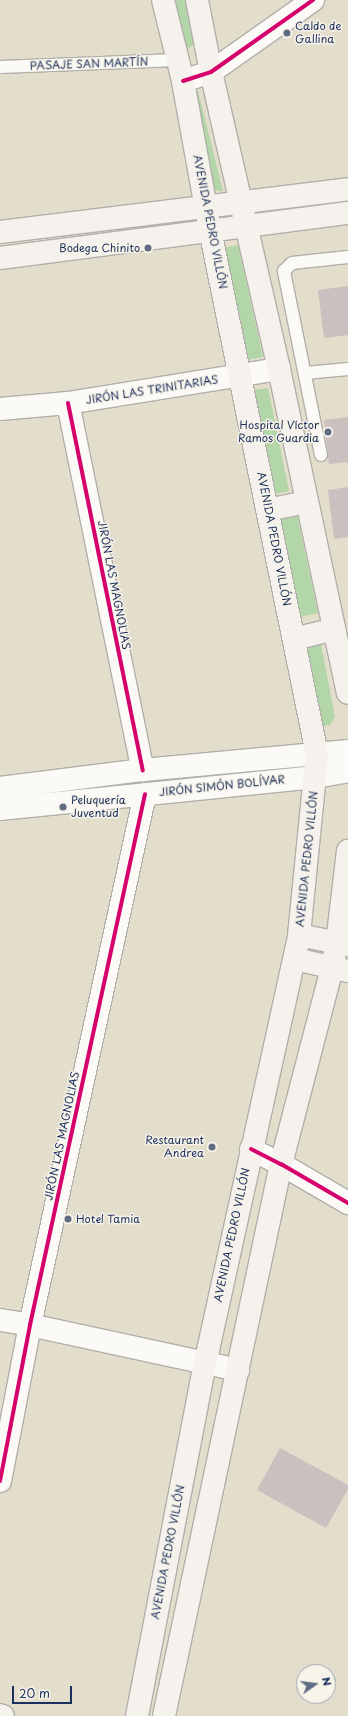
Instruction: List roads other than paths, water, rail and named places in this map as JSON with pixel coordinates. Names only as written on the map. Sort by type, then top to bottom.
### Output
[{"type":"main road","name":"AVENIDA PEDRO VILLÓN","points":[[137,1716],[204,1364],[299,935],[317,754],[210,230],[183,81],[163,0]]},
{"type":"main road","points":[[197,0],[211,72],[242,201],[348,693]]},
{"type":"main road","points":[[0,232],[348,189]]},
{"type":"main road","points":[[0,258],[348,212]]},
{"type":"main road","points":[[28,228],[32,254]]},
{"type":"main road","points":[[268,510],[307,502]]},
{"type":"main road","points":[[294,638],[334,629]]},
{"type":"main road","points":[[164,1716],[281,1164],[340,970],[343,944],[348,851]]},
{"type":"main road","points":[[299,935],[343,944]]},
{"type":"main road","points":[[294,959],[340,970]]},
{"type":"street","points":[[183,81],[211,72],[313,0]]},
{"type":"street","name":"JIRÓN LAS TRINITARIAS","points":[[0,409],[68,403],[279,369]]},
{"type":"street","name":"JIRÓN LAS MAGNOLIAS","points":[[68,403],[143,770]]},
{"type":"street","name":"JIRÓN SIMÓN BOLÍVAR","points":[[0,788],[143,770],[348,751]]},
{"type":"street","name":"JIRÓN SIMÓN BOLÍVAR","points":[[0,809],[315,777],[348,771]]},
{"type":"street","name":"JIRÓN LAS MAGNOLIAS","points":[[0,1481],[30,1325],[145,794]]},
{"type":"street","points":[[251,1149],[281,1164],[348,1203]]},
{"type":"street","points":[[0,1320],[30,1325],[204,1364],[238,1370]]},
{"type":"lane","name":"PASAJE SAN MARTÍN","points":[[0,67],[177,60]]},
{"type":"lane","points":[[321,455],[284,271],[292,263],[348,257]]},
{"type":"lane","points":[[305,374],[348,369]]},
{"type":"place","name":"Caldo de Gallina","points":[[287,33]]},
{"type":"place","name":"Bodega Chinito","points":[[148,248]]},
{"type":"place","name":"Hospital Víctor Ramos Guardia","points":[[328,432]]},
{"type":"place","name":"Peluquería Juventud","points":[[63,807]]},
{"type":"place","name":"Restaurant Andrea","points":[[212,1147]]},
{"type":"place","name":"Hotel Tamia","points":[[68,1219]]}]
